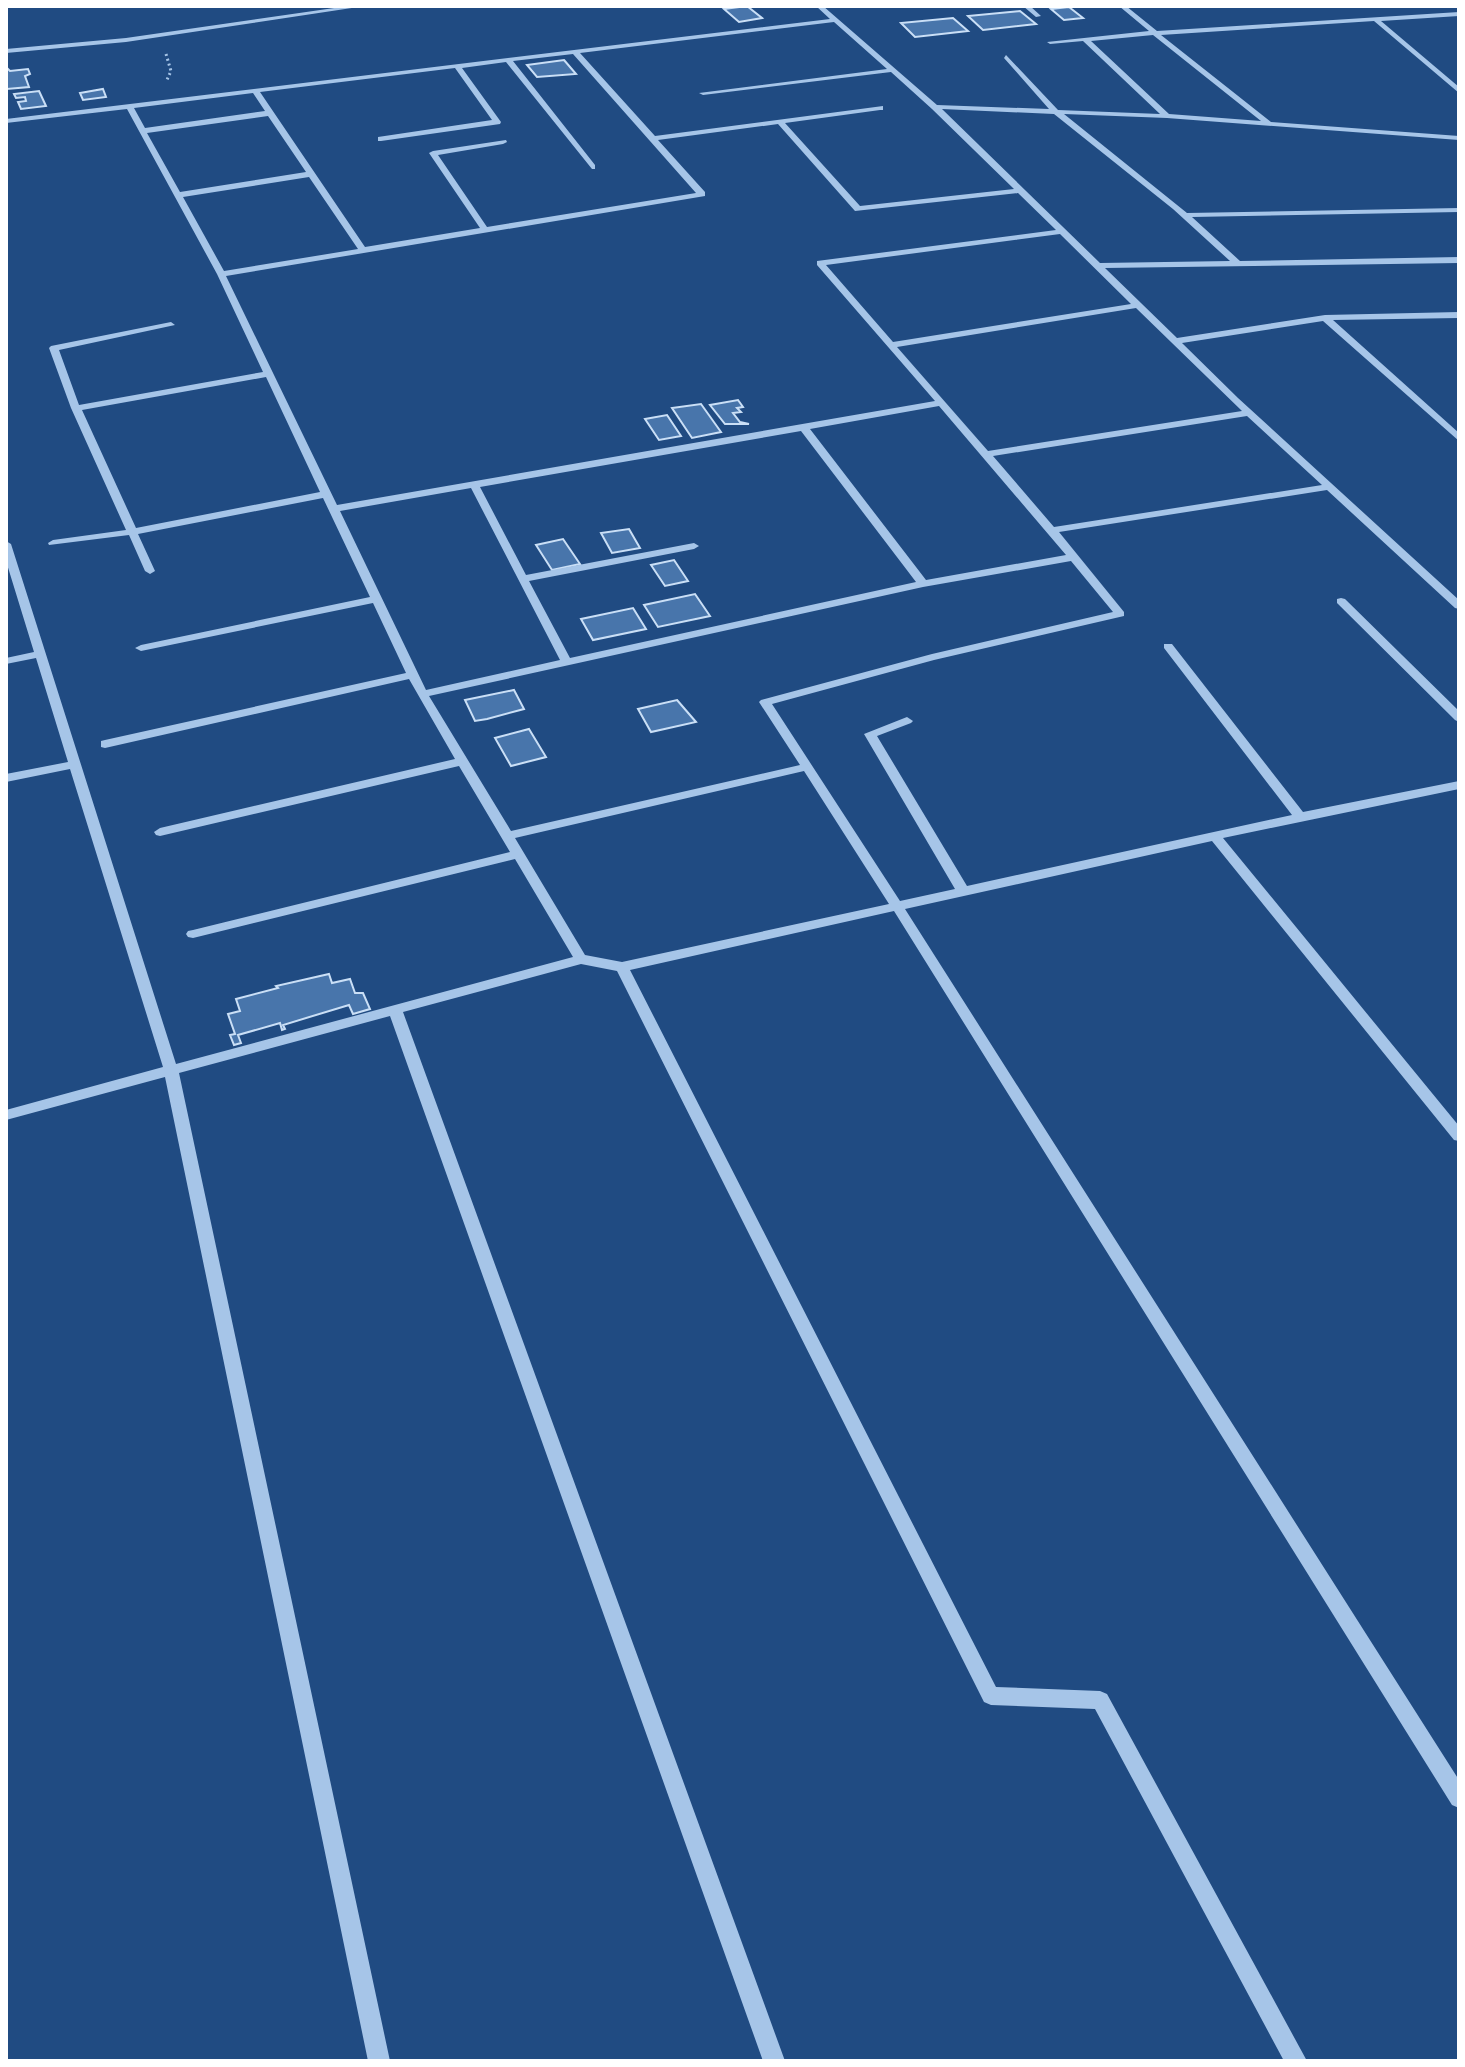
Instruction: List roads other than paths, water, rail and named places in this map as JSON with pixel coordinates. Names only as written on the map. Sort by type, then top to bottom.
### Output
[{"type":"street","points":[[6,51],[160,36],[362,6]]},
{"type":"street","points":[[1026,6],[1038,16]]},
{"type":"street","points":[[1122,6],[1268,123]]},
{"type":"street","points":[[824,7],[1022,190],[1248,413],[1459,606]]},
{"type":"street","points":[[1050,42],[1459,14]]},
{"type":"street","points":[[1375,19],[1459,91]]},
{"type":"street","points":[[6,121],[836,20]]},
{"type":"street","points":[[1085,39],[1167,116]]},
{"type":"street","points":[[221,274],[702,194],[575,52]]},
{"type":"street","points":[[1006,57],[1054,110],[1184,215],[1238,264]]},
{"type":"street","points":[[508,60],[592,167]]},
{"type":"street","points":[[381,139],[497,122],[457,66]]},
{"type":"street","points":[[703,93],[894,70]]},
{"type":"street","points":[[255,91],[363,250]]},
{"type":"street","points":[[129,106],[221,274],[422,694],[581,959]]},
{"type":"street","points":[[935,107],[1167,116],[1459,138]]},
{"type":"street","points":[[652,139],[880,108]]},
{"type":"street","points":[[143,131],[270,113]]},
{"type":"street","points":[[780,122],[858,209],[1022,190]]},
{"type":"street","points":[[485,230],[433,153],[503,142]]},
{"type":"street","points":[[178,195],[311,174]]},
{"type":"street","points":[[1184,215],[1459,210]]},
{"type":"street","points":[[1064,231],[820,263],[1052,530],[1120,614],[932,657],[765,702],[1459,1798]]},
{"type":"street","points":[[1099,266],[1459,260]]},
{"type":"street","points":[[891,345],[1139,305]]},
{"type":"street","points":[[1175,341],[1325,318],[1459,315]]},
{"type":"street","points":[[1325,318],[1459,438]]},
{"type":"street","points":[[150,571],[76,408],[54,348],[171,325]]},
{"type":"street","points":[[76,408],[269,374]]},
{"type":"street","points":[[334,509],[942,403]]},
{"type":"street","points":[[985,454],[1248,413]]},
{"type":"street","points":[[1446,427],[1459,425]]},
{"type":"street","points":[[803,427],[923,584]]},
{"type":"street","points":[[474,484],[566,662]]},
{"type":"street","points":[[1052,530],[1329,487]]},
{"type":"street","points":[[53,543],[131,532],[326,494]]},
{"type":"street","points":[[523,579],[694,546]]},
{"type":"street","points":[[7,548],[171,1070],[379,2061]]},
{"type":"street","points":[[422,694],[923,584],[1074,557]]},
{"type":"street","points":[[141,648],[377,599]]},
{"type":"street","points":[[1341,601],[1459,718]]},
{"type":"street","points":[[1168,646],[1300,817]]},
{"type":"street","points":[[6,661],[41,654]]},
{"type":"street","points":[[105,744],[413,675]]},
{"type":"street","points":[[907,721],[870,734],[963,891]]},
{"type":"street","points":[[160,832],[463,761]]},
{"type":"street","points":[[6,778],[75,764]]},
{"type":"street","points":[[508,836],[807,767]]},
{"type":"street","points":[[6,1115],[581,959],[622,967],[1214,835],[1459,785]]},
{"type":"street","points":[[1214,835],[1459,1136]]},
{"type":"street","points":[[193,934],[519,854]]},
{"type":"street","points":[[622,967],[991,1696],[1100,1700],[1296,2061]]},
{"type":"street","points":[[395,1009],[774,2061]]}]
